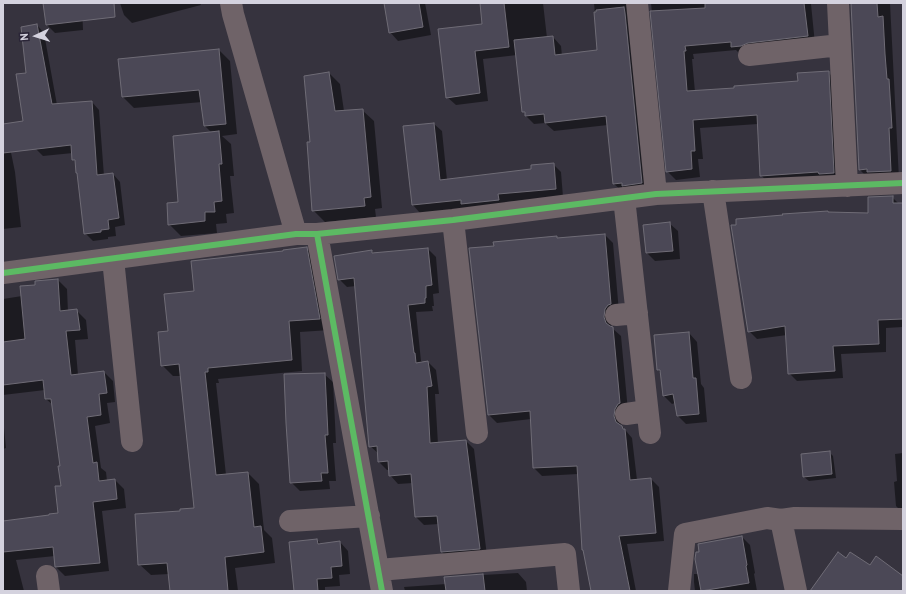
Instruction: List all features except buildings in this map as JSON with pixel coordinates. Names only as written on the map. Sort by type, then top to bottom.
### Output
[{"type":"street","points":[[231,3],[296,234]]},
{"type":"street","points":[[637,3],[656,194]]},
{"type":"street","points":[[838,3],[847,186]]},
{"type":"street","points":[[749,55],[840,46]]},
{"type":"street","points":[[3,273],[296,234],[317,234],[452,220],[656,194],[903,183]]},
{"type":"street","points":[[713,191],[741,378]]},
{"type":"street","points":[[624,198],[626,314],[648,411],[650,434]]},
{"type":"street","points":[[452,220],[477,433]]},
{"type":"street","points":[[317,234],[380,581],[565,554],[569,591]]},
{"type":"street","points":[[113,259],[132,441]]},
{"type":"street","points":[[626,414],[648,411]]},
{"type":"street","points":[[290,521],[369,516]]},
{"type":"street","points":[[679,591],[685,534],[767,518],[781,520],[795,518],[903,519]]},
{"type":"street","points":[[781,520],[796,591]]},
{"type":"cycle path","points":[[3,273],[296,234],[317,234],[453,220],[656,194],[903,183]]},
{"type":"cycle path","points":[[317,234],[382,591]]}]
